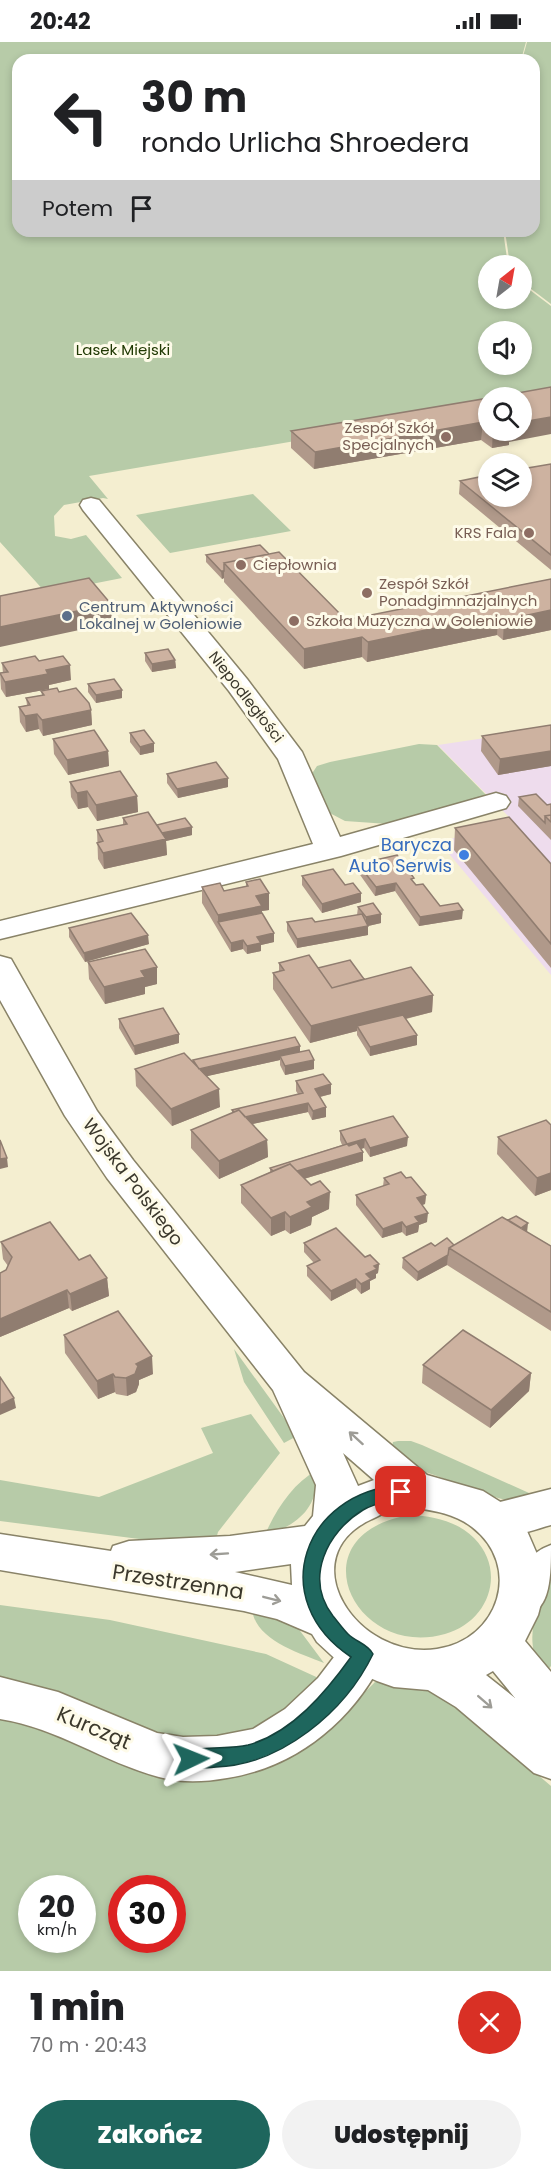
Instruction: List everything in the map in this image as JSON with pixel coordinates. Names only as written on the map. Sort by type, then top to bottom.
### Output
[{"type":"street","name":"Niepodległości","points":[[91,505],[238,685],[292,758],[330,850]]},
{"type":"street","points":[[0,930],[250,872],[496,802]]},
{"type":"street","name":"Wojska Polskiego","points":[[0,966],[38,1038],[97,1137],[290,1383],[416,1491]]},
{"type":"street","name":"Wojska Polskiego","points":[[290,1383],[337,1485],[327,1531]]},
{"type":"street","points":[[416,1491],[444,1495],[471,1504],[495,1520],[514,1542],[524,1568],[538,1580],[517,1622],[499,1644],[470,1662],[436,1670],[412,1670],[390,1666],[363,1654],[342,1641],[324,1619],[313,1593],[311,1566],[327,1531],[358,1504],[386,1493],[416,1491]]},
{"type":"street","points":[[495,1520],[519,1517],[551,1507]]},
{"type":"street","name":"Przestrzenna","points":[[14,1554],[147,1560],[230,1554],[327,1531]]},
{"type":"street","name":"Przestrzenna","points":[[14,1554],[136,1576],[244,1592],[295,1605],[324,1619]]},
{"type":"street","points":[[499,1644],[551,1707]]},
{"type":"street","name":"Kurcząt","points":[[0,1698],[42,1706],[151,1752],[177,1759],[225,1758],[251,1753],[302,1726],[329,1700],[363,1654]]},
{"type":"street","points":[[436,1670],[473,1692],[551,1757]]},
{"type":"shaded area","points":[[551,728],[551,975],[439,842],[514,822],[438,745]]},
{"type":"green space","name":"Lasek Miejski","points":[[0,42],[526,42],[523,54],[12,54],[12,237],[504,237],[507,255],[478,255],[478,309],[532,309],[532,292],[551,306],[551,398],[532,398],[532,387],[478,387],[478,410],[89,476],[108,499],[64,505],[54,516],[55,536],[71,539],[86,535],[122,578],[46,593],[0,542]]},
{"type":"green space","points":[[527,42],[551,42],[551,304],[532,290],[532,255],[509,255],[506,237],[540,237],[540,54],[524,54]]},
{"type":"green space","points":[[253,494],[291,531],[170,553],[136,515]]},
{"type":"green space","points":[[419,744],[437,745],[490,799],[388,824],[345,821],[324,810],[311,775],[317,766]]},
{"type":"green space","points":[[234,1349],[297,1436],[284,1443],[244,1382]]},
{"type":"green space","points":[[251,1414],[280,1453],[218,1532],[215,1543],[147,1540],[0,1521],[0,1480],[99,1497],[213,1453],[201,1428]]},
{"type":"green space","points":[[411,1441],[422,1445],[538,1497],[510,1501],[423,1471],[392,1446],[393,1442]]},
{"type":"green space","points":[[317,1470],[314,1495],[304,1513],[287,1527],[264,1537],[273,1518],[292,1490]]},
{"type":"green space","points":[[410,1515],[436,1518],[460,1527],[474,1538],[484,1551],[490,1565],[491,1580],[482,1607],[473,1619],[445,1634],[413,1637],[385,1629],[363,1613],[350,1591],[346,1568],[354,1545],[374,1527]]},
{"type":"green space","points":[[551,1580],[551,1666],[547,1671],[535,1654],[532,1633],[542,1596]]},
{"type":"green space","points":[[0,1605],[110,1620],[266,1654],[360,1697],[375,1682],[390,1679],[400,1679],[445,1696],[551,1786],[551,1971],[0,1971]]},
{"type":"green space","points":[[252,1609],[286,1612],[324,1663],[291,1650],[270,1637],[255,1620]]},
{"type":"building","points":[[551,387],[551,417],[532,420],[532,390]]},
{"type":"building","points":[[478,400],[478,423],[315,452],[291,431]]},
{"type":"building","points":[[551,464],[551,555],[492,507],[532,507],[532,467]]},
{"type":"building","points":[[478,477],[478,496],[460,481]]},
{"type":"building","points":[[260,545],[269,554],[224,563],[224,571],[221,571],[206,555]]},
{"type":"building","points":[[279,552],[346,620],[551,579],[551,610],[504,620],[498,615],[368,642],[362,637],[304,649],[224,563]]},
{"type":"building","points":[[89,578],[111,604],[0,627],[0,596]]},
{"type":"building","points":[[168,649],[175,660],[152,664],[145,653]]},
{"type":"building","points":[[35,656],[39,661],[63,656],[70,665],[46,670],[48,674],[5,682],[0,673],[8,672],[2,663]]},
{"type":"building","points":[[114,679],[122,690],[96,695],[88,684]]},
{"type":"building","points":[[57,688],[59,692],[76,688],[89,703],[91,710],[42,720],[37,714],[25,716],[19,707],[30,705],[26,698],[44,695],[41,691]]},
{"type":"building","points":[[551,725],[551,751],[500,759],[482,736]]},
{"type":"building","points":[[94,730],[108,751],[67,760],[53,739]]},
{"type":"building","points":[[144,730],[154,743],[140,747],[130,733]]},
{"type":"building","points":[[216,762],[228,778],[177,789],[167,774]]},
{"type":"building","points":[[120,771],[137,796],[96,805],[87,791],[77,793],[70,782]]},
{"type":"building","points":[[536,794],[547,805],[551,804],[551,815],[545,816],[545,823],[519,797]]},
{"type":"building","points":[[148,812],[166,839],[103,853],[97,843],[103,841],[97,830],[127,824],[123,818]]},
{"type":"building","points":[[509,817],[551,864],[551,944],[455,828]]},
{"type":"building","points":[[185,818],[192,827],[162,833],[157,825]]},
{"type":"building","points":[[397,855],[414,878],[411,879],[416,885],[423,884],[440,906],[458,903],[463,910],[420,917],[396,883],[376,887],[358,864]]},
{"type":"building","points":[[333,869],[345,885],[353,883],[361,893],[322,904],[302,876]]},
{"type":"building","points":[[260,879],[269,893],[256,896],[262,906],[218,915],[202,887],[220,883],[224,891],[248,886],[246,882]]},
{"type":"building","points":[[373,903],[381,914],[366,917],[358,907]]},
{"type":"building","points":[[131,913],[148,935],[84,953],[69,928]]},
{"type":"building","points":[[262,913],[274,933],[257,937],[261,943],[247,946],[243,940],[231,943],[218,922]]},
{"type":"building","points":[[362,914],[368,926],[297,939],[287,922],[312,918],[315,922]]},
{"type":"building","points":[[145,949],[157,967],[141,971],[145,977],[104,987],[88,962]]},
{"type":"building","points":[[309,955],[332,988],[411,967],[433,995],[311,1026],[273,973],[284,970],[279,963]]},
{"type":"building","points":[[350,960],[364,979],[332,988],[318,968]]},
{"type":"building","points":[[163,1008],[179,1034],[134,1046],[119,1019]]},
{"type":"building","points":[[403,1015],[417,1035],[370,1047],[357,1026]]},
{"type":"building","points":[[295,1037],[300,1046],[199,1069],[193,1060]]},
{"type":"building","points":[[309,1050],[314,1060],[285,1066],[280,1056]]},
{"type":"building","points":[[184,1053],[219,1089],[171,1109],[135,1069]]},
{"type":"building","points":[[323,1074],[331,1084],[315,1089],[326,1107],[313,1111],[308,1103],[245,1117],[239,1110],[234,1112],[232,1110],[303,1093],[296,1081]]},
{"type":"building","points":[[239,1110],[267,1140],[219,1161],[191,1130]]},
{"type":"building","points":[[393,1116],[408,1137],[370,1148],[365,1139],[347,1144],[340,1131]]},
{"type":"building","points":[[546,1120],[551,1125],[551,1173],[537,1178],[498,1137]]},
{"type":"building","points":[[0,1140],[7,1158],[0,1159]]},
{"type":"building","points":[[357,1143],[363,1152],[297,1171],[290,1164],[273,1171],[270,1168],[347,1144],[349,1146]]},
{"type":"building","points":[[290,1164],[311,1185],[320,1181],[330,1192],[307,1202],[312,1207],[290,1217],[285,1212],[271,1218],[241,1185]]},
{"type":"building","points":[[401,1172],[406,1178],[411,1177],[426,1195],[417,1198],[428,1213],[415,1217],[419,1222],[406,1227],[402,1222],[383,1229],[356,1195],[389,1184],[384,1178]]},
{"type":"building","points":[[516,1216],[528,1223],[521,1228],[508,1220]]},
{"type":"building","points":[[502,1217],[551,1246],[551,1312],[449,1248]]},
{"type":"building","points":[[50,1222],[79,1260],[90,1255],[107,1278],[70,1294],[67,1290],[0,1319],[0,1273],[6,1270],[12,1257],[1,1242]]},
{"type":"building","points":[[336,1228],[365,1257],[370,1255],[379,1264],[374,1266],[377,1269],[366,1274],[371,1279],[361,1284],[356,1279],[331,1291],[307,1266],[320,1260],[304,1243]]},
{"type":"building","points":[[447,1238],[454,1245],[449,1248],[448,1255],[418,1272],[403,1258],[431,1243],[435,1246]]},
{"type":"building","points":[[118,1311],[152,1356],[136,1364],[138,1366],[135,1374],[126,1378],[115,1377],[113,1374],[97,1381],[64,1335]]},
{"type":"building","points":[[463,1330],[531,1373],[491,1410],[423,1365]]},
{"type":"building","points":[[0,1377],[14,1398],[0,1405]]},
{"type":"place","name":"Zespół Szkół Specjalnych","points":[[446,437]]},
{"type":"place","name":"KRS Fala","points":[[529,533]]},
{"type":"place","name":"Ciepłownia","points":[[241,565]]},
{"type":"place","name":"Zespół Szkół Ponadgimnazjalnych","points":[[367,593]]},
{"type":"place","name":"Centrum Aktywności Lokalnej w Goleniowie","points":[[67,616]]},
{"type":"place","name":"Szkoła Muzyczna w Goleniowie","points":[[294,621]]},
{"type":"place","name":"Barycza Auto Serwis","points":[[464,855]]},
{"type":"route","points":[[191,1759],[205,1760],[251,1753],[279,1740],[315,1715],[347,1678],[363,1654],[342,1641],[324,1619],[313,1593],[311,1566],[319,1542],[335,1520],[358,1504],[386,1493],[401,1492]]}]
